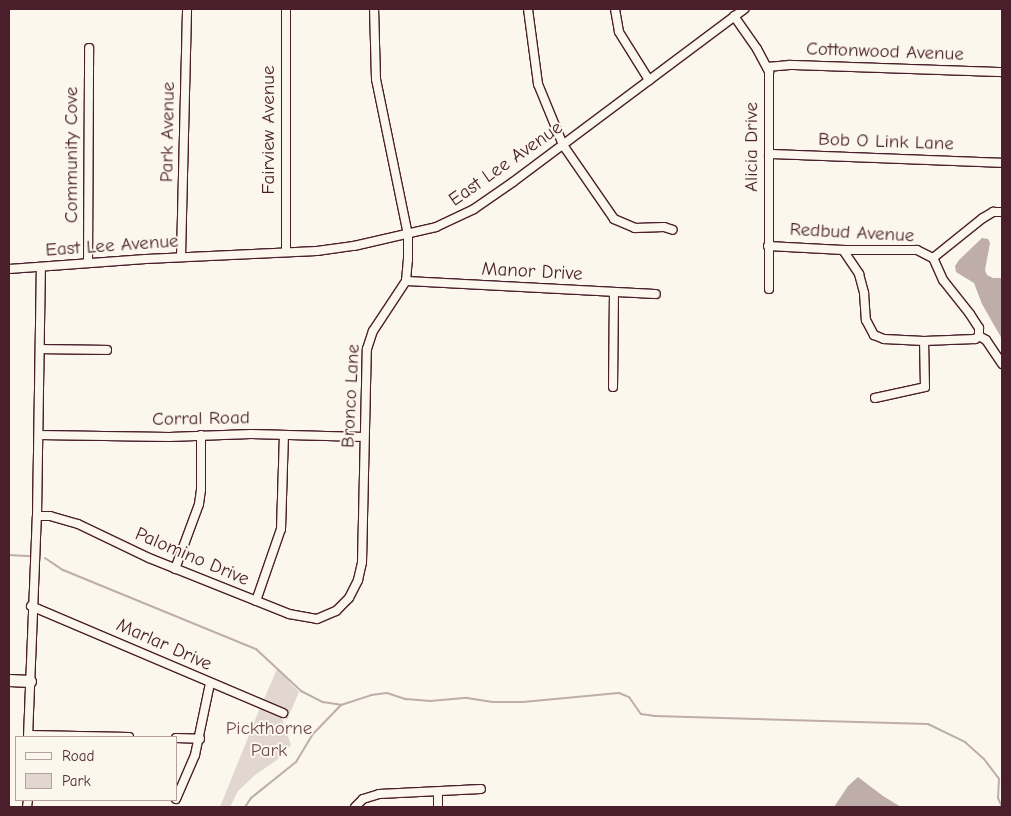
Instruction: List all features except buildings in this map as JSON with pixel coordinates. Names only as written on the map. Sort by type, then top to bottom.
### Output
[{"type":"street","name":"Park Avenue","points":[[181,257],[187,9]]},
{"type":"street","name":"Fairview Avenue","points":[[286,9],[286,252]]},
{"type":"street","name":"Bronco Lane","points":[[336,611],[353,590],[361,568],[366,356],[370,338],[406,281],[408,235],[377,89],[374,9]]},
{"type":"street","points":[[528,9],[538,84],[563,145],[614,219],[636,228],[664,227],[673,230]]},
{"type":"street","points":[[615,9],[620,32],[649,80]]},
{"type":"street","name":"East Lee Avenue","points":[[9,269],[181,257],[337,249],[408,235],[436,227],[474,209],[563,145],[744,9]]},
{"type":"street","points":[[734,16],[767,67]]},
{"type":"street","name":"Community Cove","points":[[88,263],[89,48]]},
{"type":"street","name":"Cottonwood Avenue","points":[[767,67],[790,65],[1002,72]]},
{"type":"street","name":"Alicia Drive","points":[[767,67],[769,154],[768,288]]},
{"type":"street","name":"Bob O Link Lane","points":[[769,154],[1002,163]]},
{"type":"street","points":[[979,336],[979,328],[943,280],[933,258],[993,212],[1002,212]]},
{"type":"street","name":"Redbud Avenue","points":[[768,246],[843,250],[917,250],[933,258]]},
{"type":"street","points":[[843,250],[859,274],[864,293],[866,320],[874,335],[884,339],[924,341],[970,341],[979,336]]},
{"type":"street","points":[[28,736],[39,435],[41,267]]},
{"type":"street","name":"Manor Drive","points":[[406,281],[656,294]]},
{"type":"street","points":[[613,387],[614,292]]},
{"type":"street","points":[[979,336],[986,340],[1002,364]]},
{"type":"street","points":[[875,398],[925,387],[924,341]]},
{"type":"street","points":[[40,349],[107,350]]},
{"type":"street","name":"Corral Road","points":[[39,435],[169,437],[284,435],[364,437]]},
{"type":"street","points":[[175,569],[199,504],[202,490],[201,435]]},
{"type":"street","points":[[256,601],[281,529],[284,435]]},
{"type":"street","name":"Palomino Drive","points":[[36,516],[50,516],[78,524],[175,569],[289,614],[312,619],[327,616],[336,611]]},
{"type":"street","name":"Marlar Drive","points":[[32,606],[283,713]]},
{"type":"street","points":[[9,680],[30,681]]},
{"type":"street","points":[[178,794],[200,740],[210,683]]},
{"type":"street","points":[[178,738],[200,740]]},
{"type":"street","points":[[355,807],[363,798],[379,794],[482,789]]},
{"type":"street","points":[[438,792],[438,807]]},
{"type":"green space","points":[[277,669],[299,692],[287,720],[282,712],[262,704]]},
{"type":"green space","name":"Pickthorne Park","points":[[260,708],[281,716],[291,745],[277,760],[255,775],[238,791],[230,807],[220,807]]},
{"type":"shaded area","points":[[982,238],[988,239],[990,243],[985,270],[987,275],[993,278],[1002,278],[1002,339],[982,304],[974,283],[956,272],[955,266],[959,260]]},
{"type":"shaded area","points":[[858,777],[901,807],[834,807],[848,786]]},
{"type":"waterway","points":[[9,555],[31,556]]},
{"type":"waterway","points":[[45,558],[63,570],[256,649],[301,691],[323,702],[341,705]]},
{"type":"waterway","points":[[245,807],[251,798],[296,762],[313,734],[341,705],[371,695],[387,693],[406,699],[430,701],[467,698],[493,702],[523,702],[619,693],[629,697],[641,714],[655,716],[928,724],[965,742],[984,759],[999,779],[998,798],[1002,807]]}]
